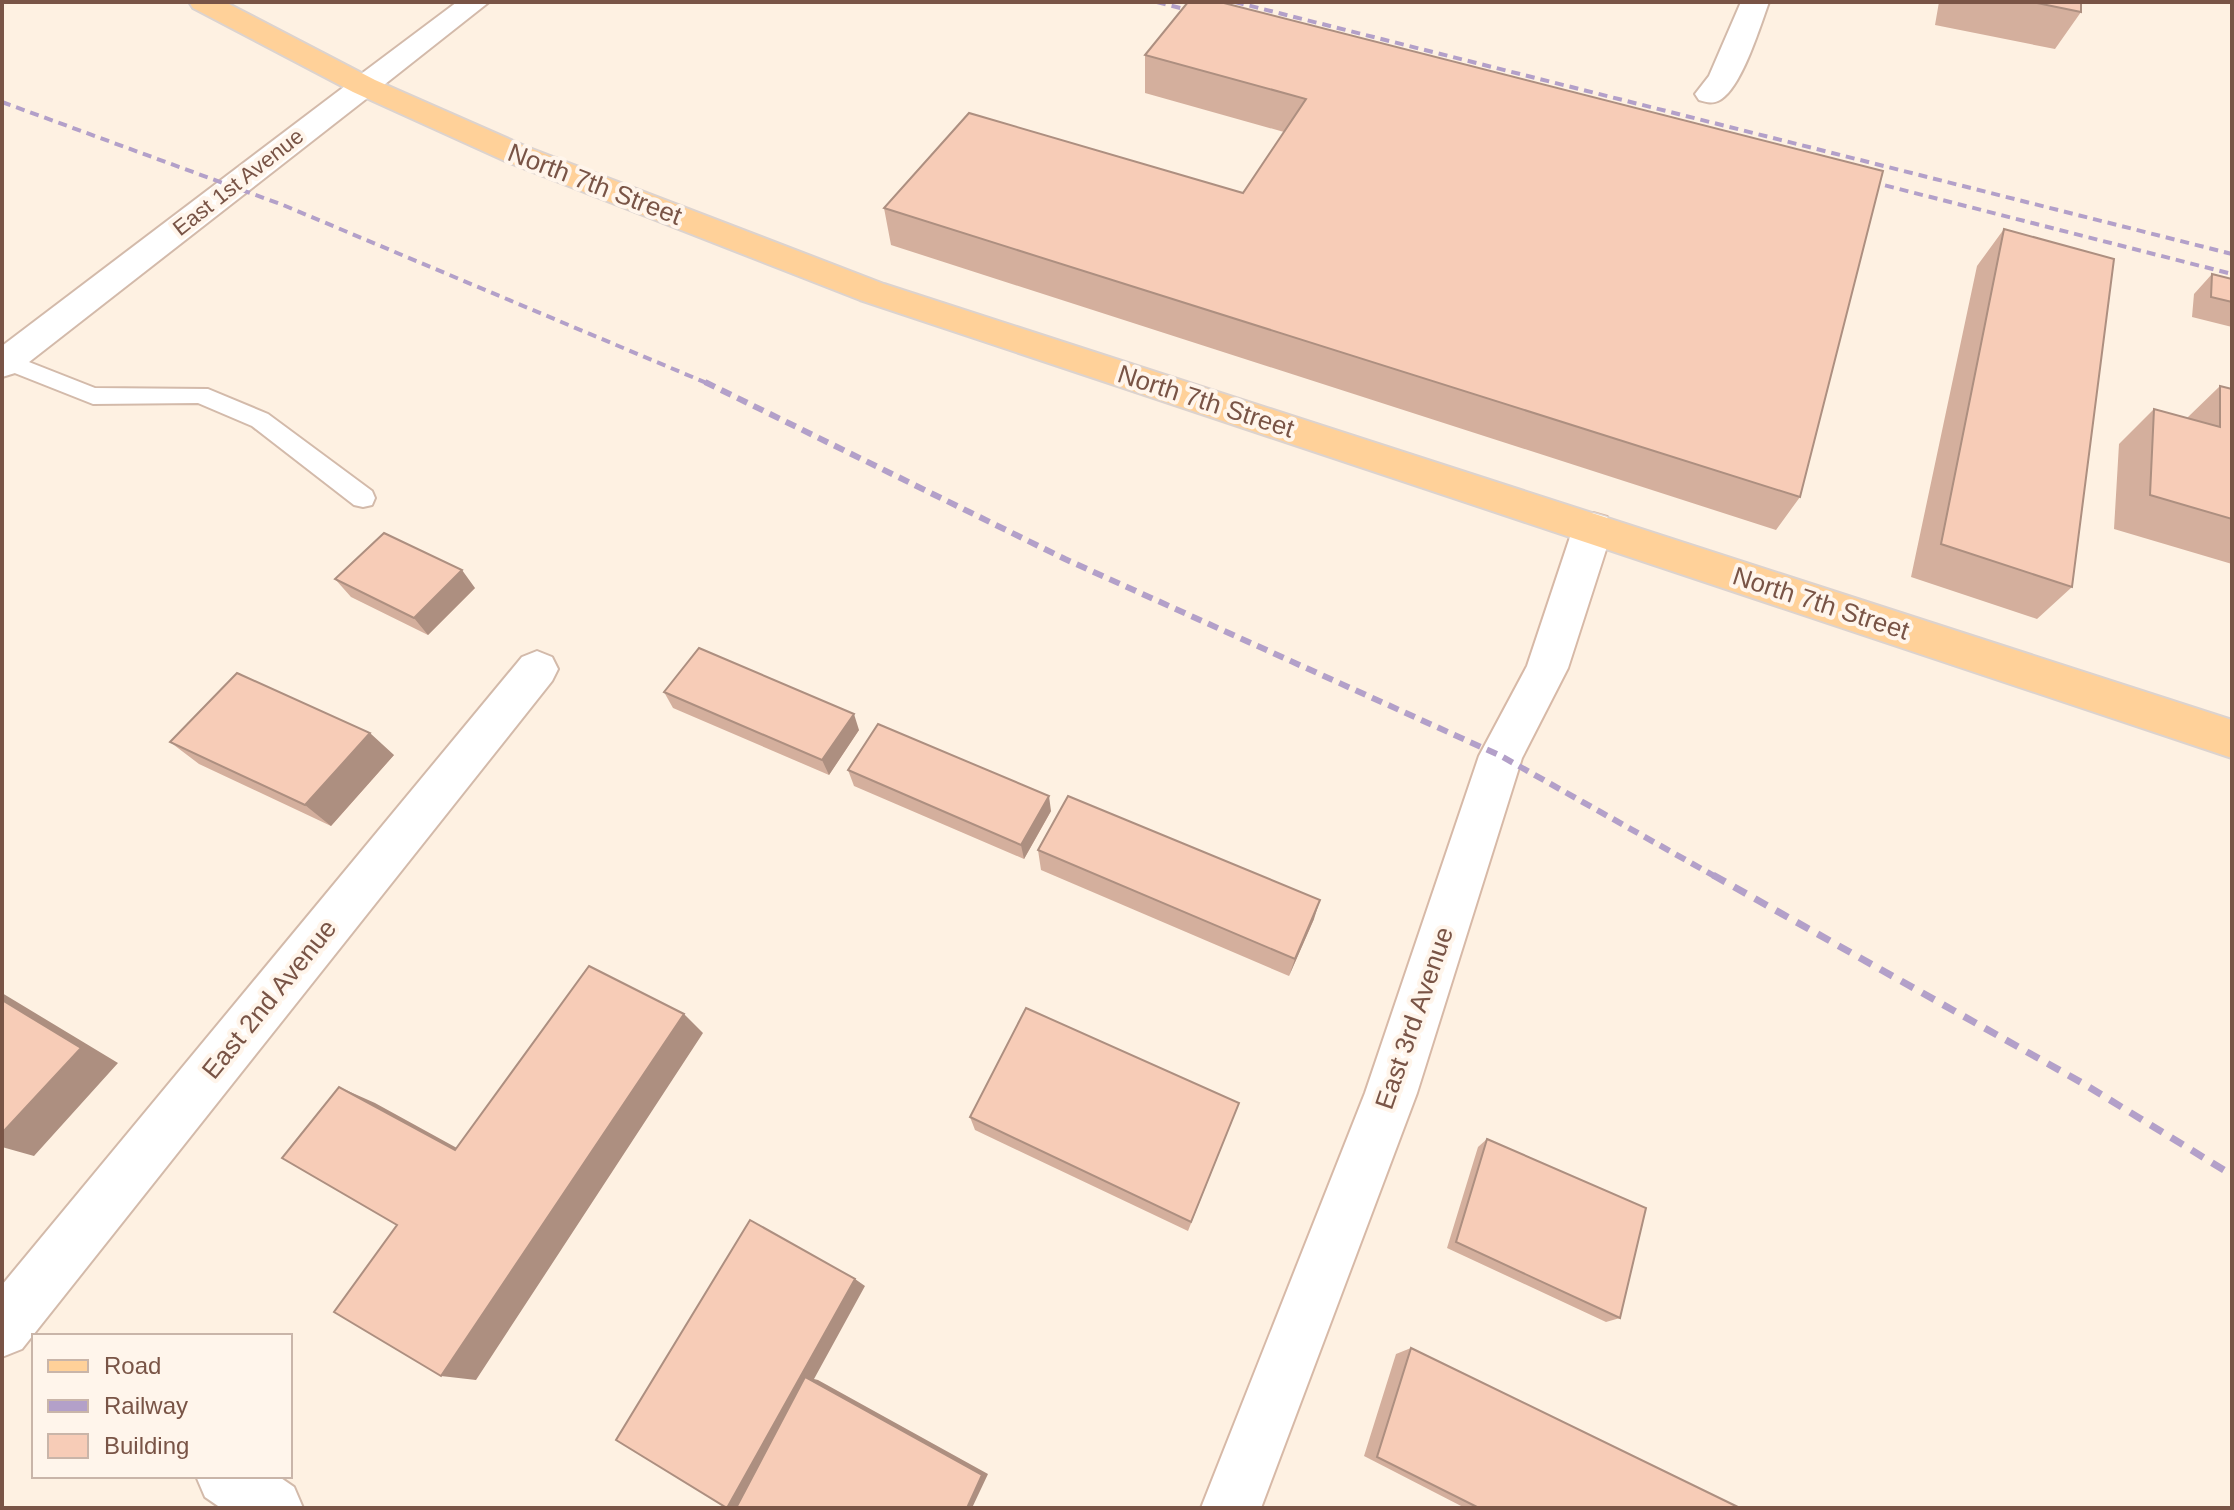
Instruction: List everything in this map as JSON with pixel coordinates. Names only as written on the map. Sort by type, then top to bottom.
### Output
[{"type":"main road","name":"North 7th Street","points":[[203,2],[364,86],[516,154],[872,292],[2232,739]]},
{"type":"street","name":"East 1st Avenue","points":[[3,361],[475,2]]},
{"type":"street","points":[[1710,94],[1723,79],[1755,2]]},
{"type":"street","name":"East 3rd Avenue","points":[[1231,1508],[1391,1093],[1501,756],[1547,668],[1593,528]]},
{"type":"street","name":"East 2nd Avenue","points":[[11,1331],[537,669]]},
{"type":"street","points":[[229,1478],[273,1508]]},
{"type":"lane","points":[[3,361],[93,396],[200,395],[260,420],[363,498]]},
{"type":"building","points":[[1188,2],[1220,2],[1883,171],[1800,497],[884,208],[969,113],[1243,193],[1306,99],[1145,55]]},
{"type":"building","points":[[2032,2],[2081,2],[2081,12]]},
{"type":"building","points":[[2004,229],[2114,259],[2072,587],[1941,544]]},
{"type":"building","points":[[2212,274],[2232,279],[2232,302],[2211,297]]},
{"type":"building","points":[[2220,386],[2232,389],[2232,519],[2150,495],[2154,409],[2220,427]]},
{"type":"building","points":[[384,533],[462,570],[414,618],[335,579]]},
{"type":"building","points":[[699,648],[854,714],[822,760],[664,692]]},
{"type":"building","points":[[237,673],[370,733],[305,805],[170,742]]},
{"type":"building","points":[[878,724],[1049,796],[1021,845],[848,770]]},
{"type":"building","points":[[1068,796],[1320,900],[1295,959],[1038,850]]},
{"type":"building","points":[[589,966],[684,1014],[441,1376],[334,1312],[397,1225],[282,1158],[339,1087],[455,1150]]},
{"type":"building","points":[[2,1000],[81,1048],[2,1133]]},
{"type":"building","points":[[1026,1008],[1239,1103],[1191,1222],[970,1117]]},
{"type":"building","points":[[1487,1139],[1646,1208],[1620,1318],[1456,1242]]},
{"type":"building","points":[[750,1220],[855,1279],[727,1508],[616,1440]]},
{"type":"building","points":[[1411,1348],[1740,1508],[1479,1508],[1377,1457]]},
{"type":"building","points":[[805,1377],[982,1475],[967,1508],[736,1508]]},
{"type":"railway","points":[[1157,2],[1204,14]]},
{"type":"railway","points":[[1235,2],[2232,254]]},
{"type":"railway","points":[[2,102],[283,205],[709,384]]},
{"type":"railway","points":[[1856,178],[2232,274]]},
{"type":"railway","points":[[705,382],[1065,559],[1501,756],[1716,877]]},
{"type":"railway","points":[[1713,875],[2084,1084],[2232,1175]]}]
